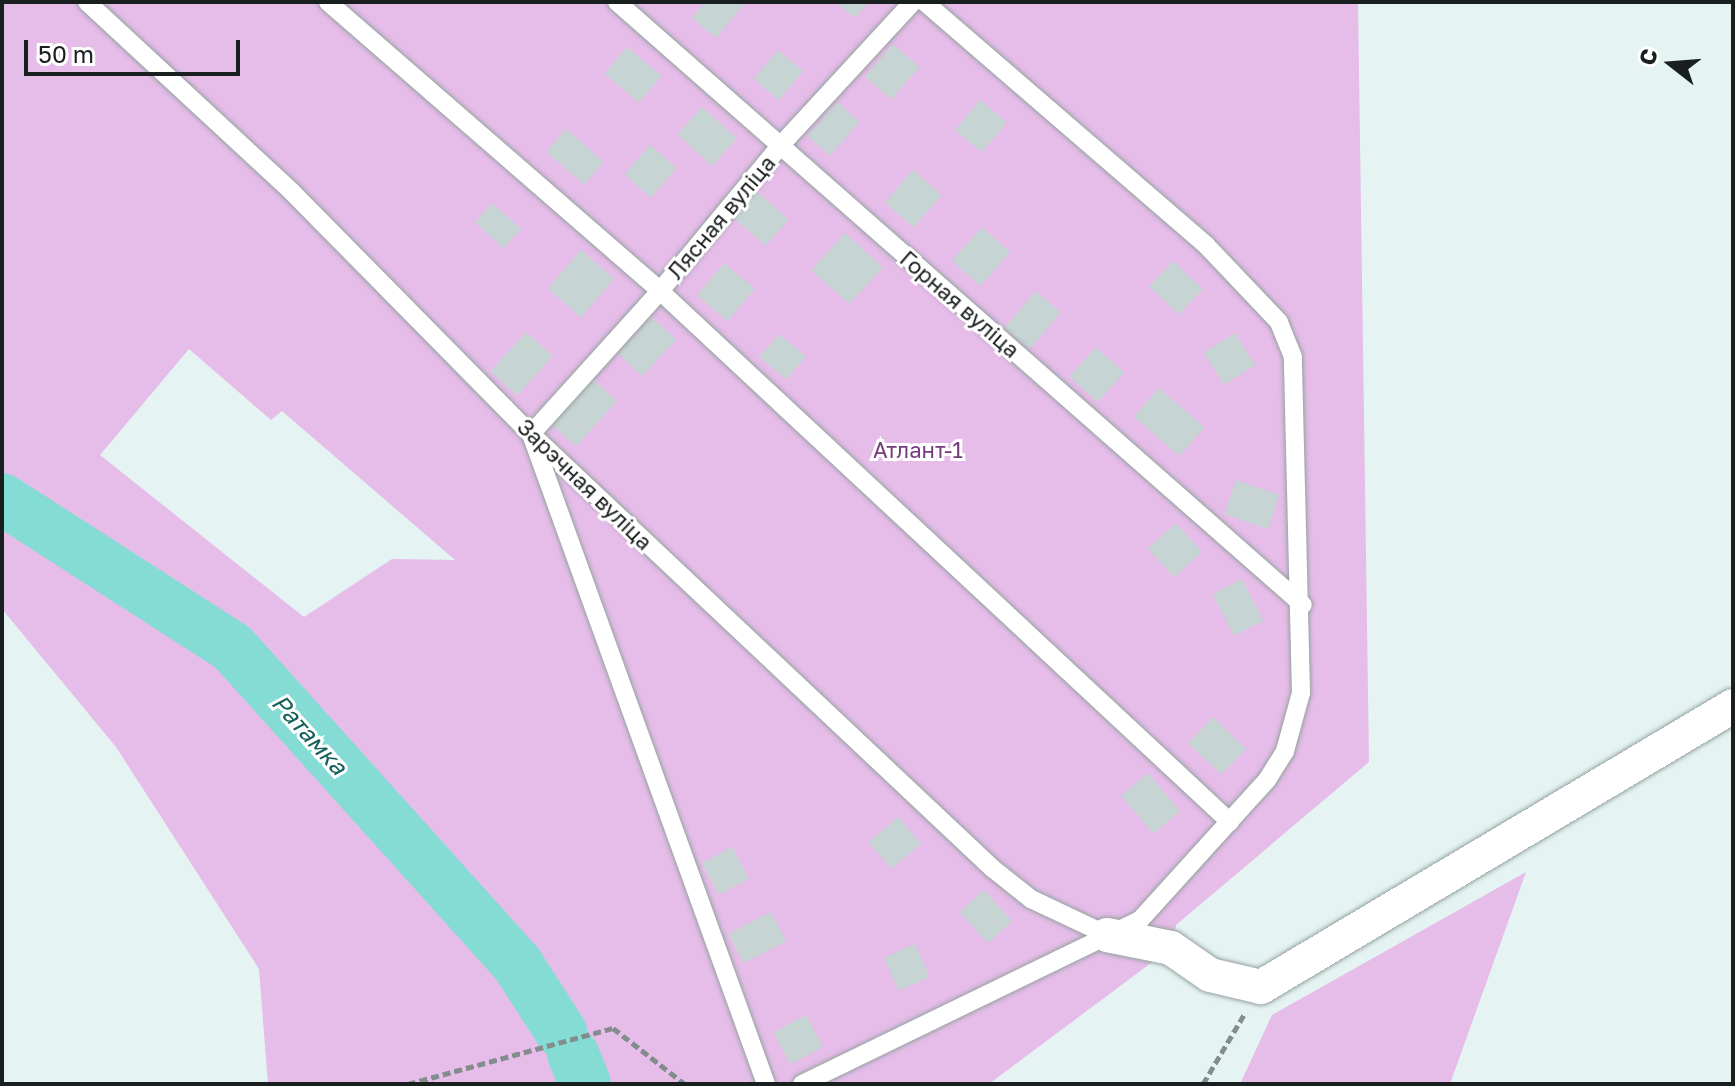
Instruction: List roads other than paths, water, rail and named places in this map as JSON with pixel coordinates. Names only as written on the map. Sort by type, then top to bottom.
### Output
[{"type":"street","points":[[1107,935],[1171,948],[1210,975],[1261,987],[1733,706]]},
{"type":"lane","name":"Зарэчная вуліца","points":[[87,2],[291,191],[531,434],[992,868],[1031,899],[1107,935]]},
{"type":"lane","points":[[328,2],[660,291],[1230,822]]},
{"type":"lane","name":"Горная вуліца","points":[[617,2],[1303,605]]},
{"type":"lane","name":"Лясная вуліца","points":[[531,434],[660,291],[780,146],[913,2]]},
{"type":"lane","points":[[802,1084],[1107,935],[1158,905],[1267,780],[1295,726],[1301,693],[1303,605],[1293,357],[1279,322],[1206,245],[924,2]]},
{"type":"lane","points":[[531,434],[766,1084]]},
{"type":"waterway","name":"Ратамка","points":[[2,499],[232,647],[518,965],[561,1032]]},
{"type":"waterway","name":"Ратамка","points":[[573,1054],[585,1084]]},
{"type":"park label","name":"Атлант-1","points":[[918,450]]}]
